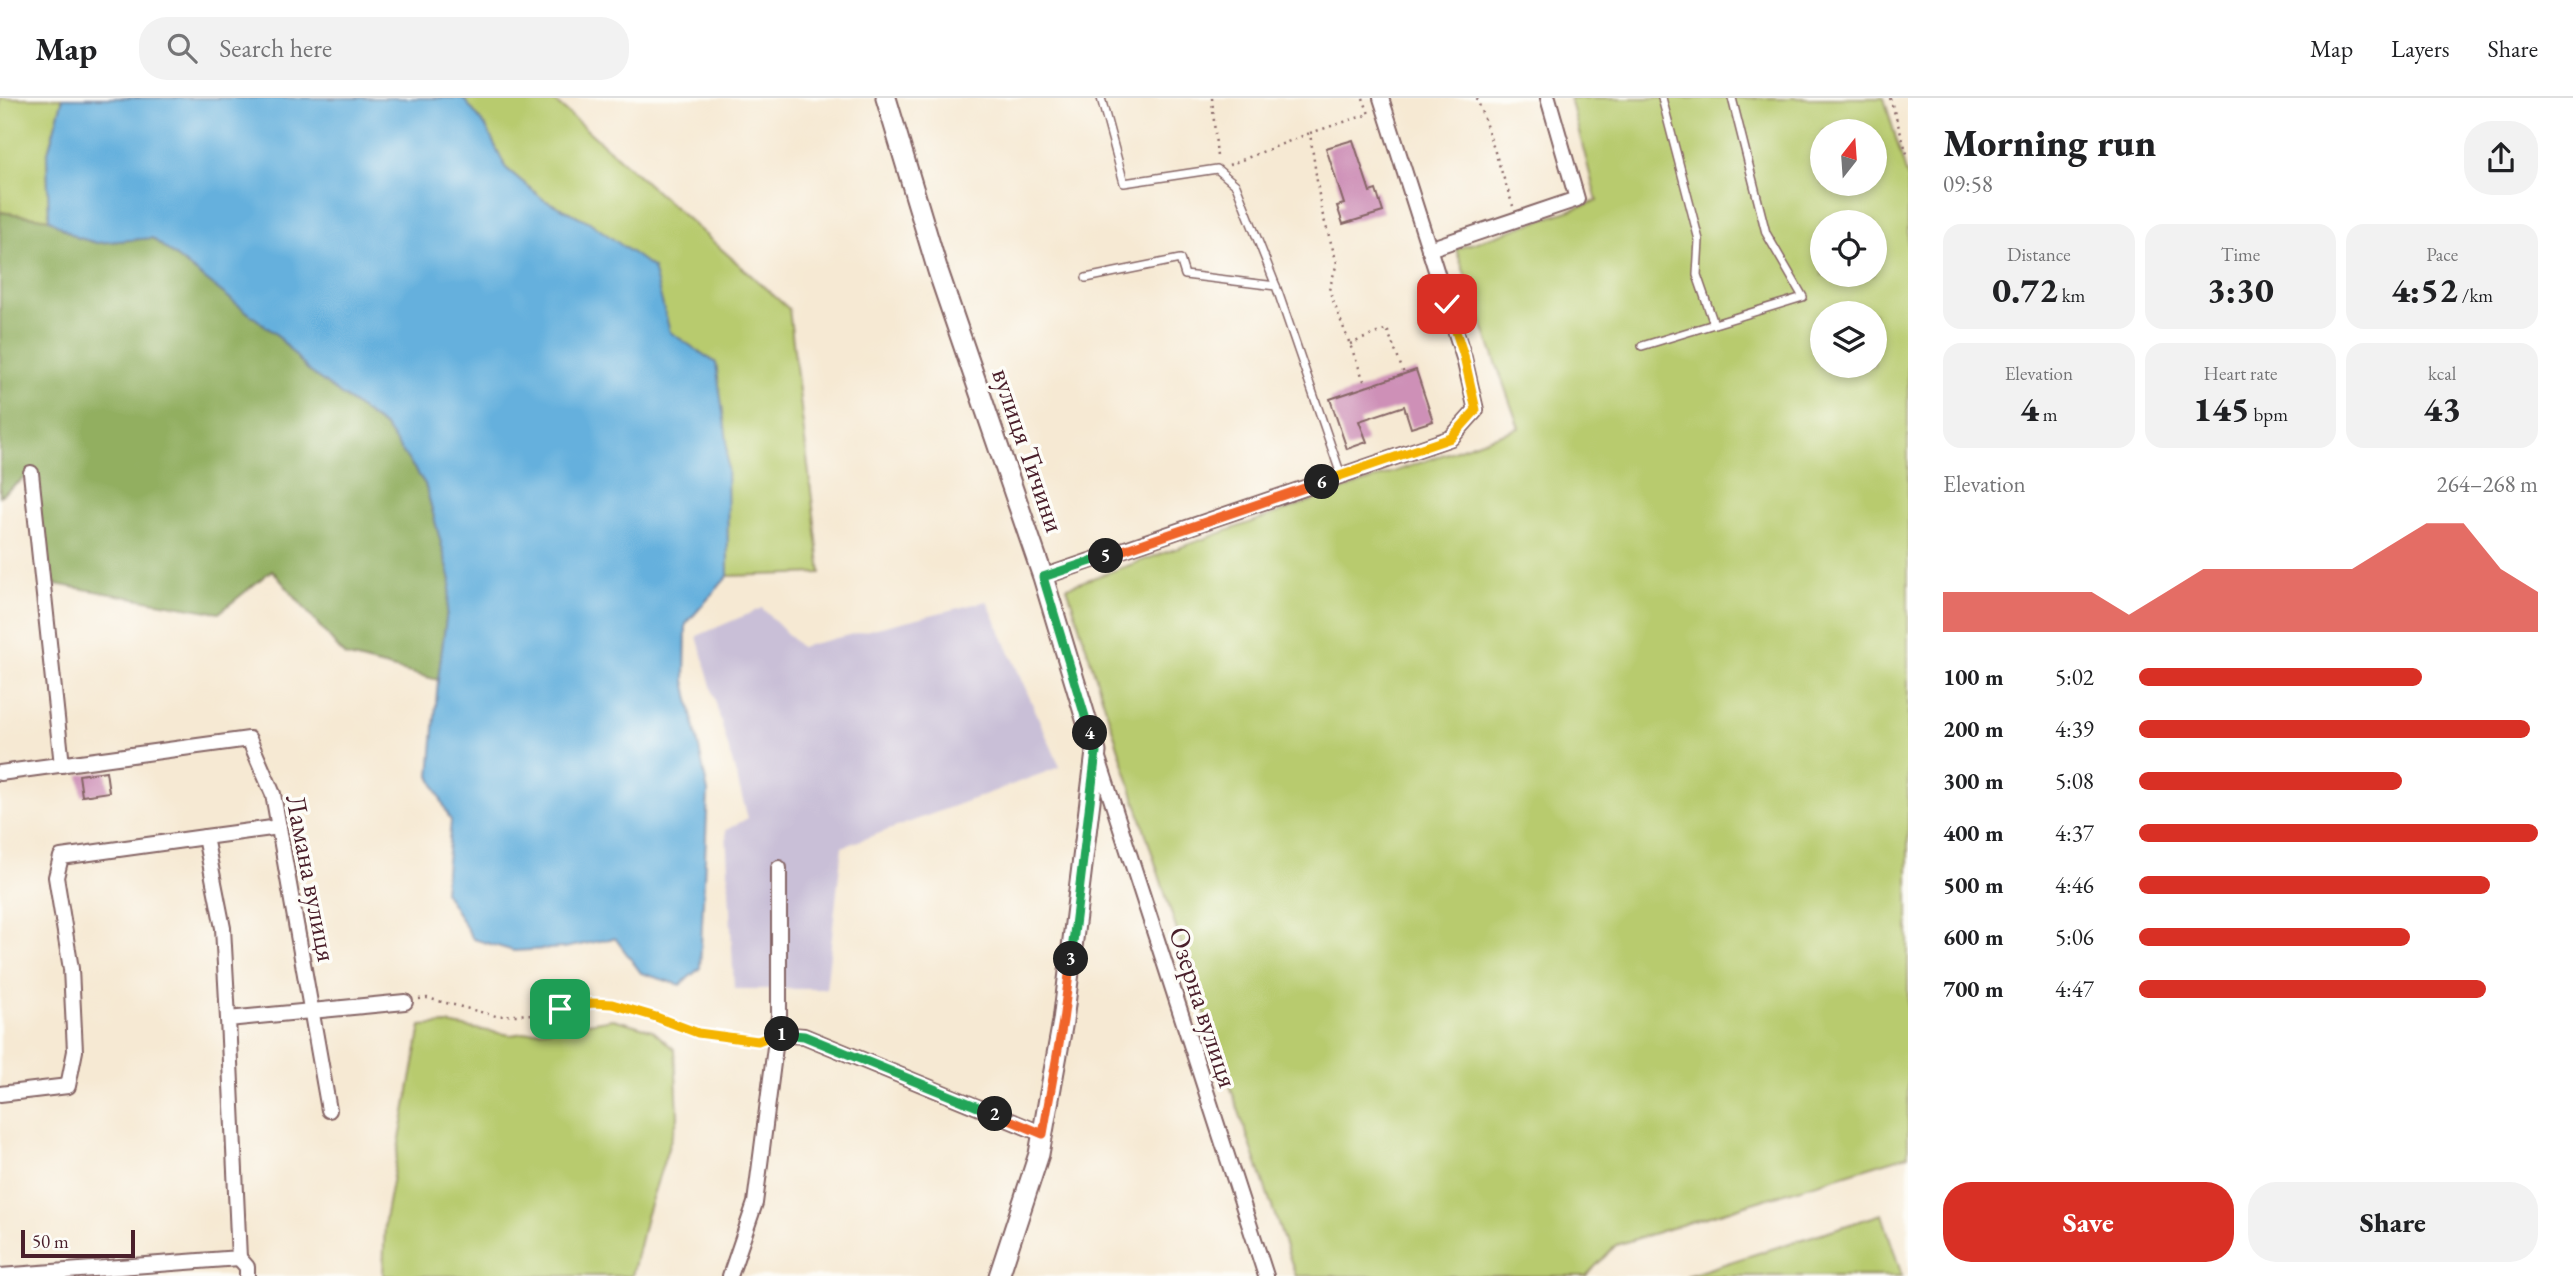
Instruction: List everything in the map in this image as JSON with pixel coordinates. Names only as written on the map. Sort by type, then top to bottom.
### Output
[{"type":"street","name":"вулиця Тичини","points":[[886,98],[938,271],[1043,577],[1096,752],[1063,1021],[1043,1134],[999,1276]]},
{"type":"street","points":[[1043,577],[1451,438],[1476,410],[1464,358],[1381,98]]},
{"type":"street","points":[[1429,249],[1577,199],[1548,98]]},
{"type":"street","points":[[31,473],[62,765]]},
{"type":"street","name":"Ламана вулиця","points":[[0,773],[249,739],[273,794],[329,1110]]},
{"type":"street","name":"Озерна вулиця","points":[[1096,752],[1266,1276]]},
{"type":"street","points":[[0,1094],[68,1086],[75,1051],[71,969],[56,877],[61,857],[279,827]]},
{"type":"street","points":[[205,837],[223,928],[239,1258],[247,1267],[247,1276]]},
{"type":"street","points":[[730,1276],[755,1203],[779,1016],[779,868]]},
{"type":"street","points":[[228,1019],[405,1002]]},
{"type":"street","points":[[776,1034],[804,1036],[1043,1134]]},
{"type":"street","points":[[0,1276],[239,1258]]},
{"type":"lane","points":[[1101,98],[1124,183],[1217,169],[1236,185],[1276,286],[1341,476]]},
{"type":"lane","points":[[1662,98],[1699,240],[1697,275],[1714,324]]},
{"type":"lane","points":[[1642,346],[1803,297],[1766,233],[1732,98]]},
{"type":"lane","points":[[1086,278],[1180,259],[1185,275],[1276,286]]},
{"type":"path","points":[[1212,98],[1217,169],[1310,133],[1369,114],[1363,98]]},
{"type":"path","points":[[1477,98],[1517,219]]},
{"type":"path","points":[[1890,98],[1908,157]]},
{"type":"path","points":[[1310,133],[1321,209],[1337,263],[1329,290],[1366,386]]},
{"type":"path","points":[[1350,344],[1387,329],[1404,374]]},
{"type":"path","points":[[405,1002],[427,998],[496,1016],[533,1014],[592,1003],[612,1004],[698,1033],[758,1041],[776,1034]]},
{"type":"shaded area","points":[[987,601],[1060,767],[842,847],[826,989],[734,989],[726,830],[748,818],[697,636],[762,608],[800,647]]},
{"type":"green space","points":[[0,98],[63,98],[47,156],[49,219],[0,212]]},
{"type":"green space","points":[[463,98],[551,98],[789,309],[821,573],[728,576],[727,513],[716,363],[670,332],[652,268],[588,221],[544,200],[506,168],[486,127]]},
{"type":"green space","points":[[1570,98],[1884,98],[1908,179],[1908,1155],[1616,1245],[1586,1276],[1296,1276],[1183,950],[1067,587],[1519,428],[1456,249],[1597,201]]},
{"type":"green space","points":[[0,212],[49,219],[76,237],[97,243],[152,238],[277,335],[309,371],[385,427],[425,484],[451,580],[438,680],[345,656],[272,570],[219,613],[43,582],[30,474],[0,496]]},
{"type":"green space","points":[[613,1019],[652,1030],[675,1050],[678,1117],[646,1217],[632,1276],[383,1276],[385,1219],[421,1026],[447,1024],[511,1035]]},
{"type":"green space","points":[[1882,1214],[1902,1276],[1686,1276]]},
{"type":"water","points":[[63,98],[463,98],[486,127],[506,168],[544,200],[588,221],[653,268],[670,332],[716,363],[727,440],[728,576],[686,624],[685,680],[708,792],[700,968],[680,985],[641,973],[615,938],[564,948],[514,951],[473,939],[444,891],[451,821],[430,776],[438,680],[451,580],[425,484],[385,427],[309,371],[277,335],[152,238],[97,243],[76,237],[49,219],[47,156]]},
{"type":"building","points":[[1353,140],[1370,192],[1376,190],[1383,212],[1343,224],[1337,206],[1344,204],[1326,148]]},
{"type":"building","points":[[1416,370],[1433,421],[1411,428],[1404,406],[1359,421],[1367,442],[1347,449],[1330,399]]},
{"type":"building","points":[[106,771],[109,792],[82,796],[79,775]]},
{"type":"route","points":[[560,1009],[592,1003],[612,1004],[698,1033],[758,1041],[776,1034],[804,1036],[1043,1134],[1063,1021],[1096,752],[1043,577],[1451,438],[1476,410],[1464,358],[1447,304]]}]
